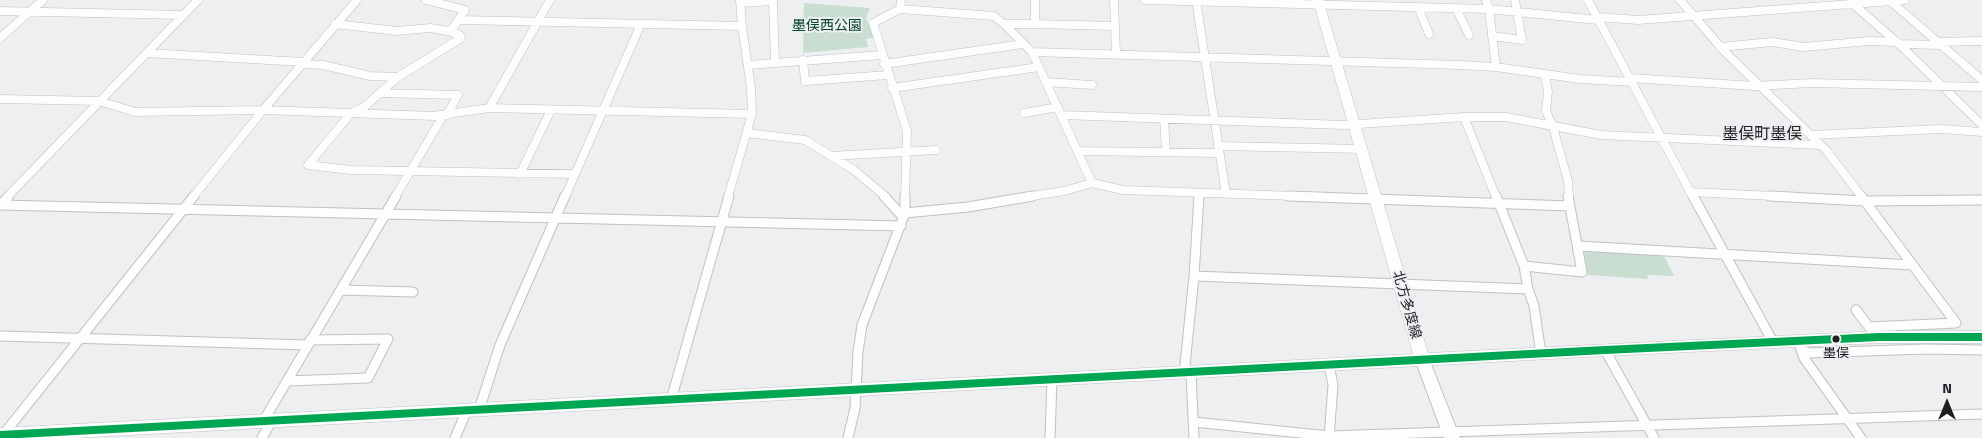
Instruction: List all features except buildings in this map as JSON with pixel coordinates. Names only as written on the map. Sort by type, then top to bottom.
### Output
[{"type":"main road","name":"北方多度線","points":[[1319,2],[1422,359]]},
{"type":"main road","points":[[1,436],[268,420],[1188,373],[1422,359],[1772,342],[1799,346],[1879,337],[1981,348]]},
{"type":"main road","points":[[1422,359],[1451,435]]},
{"type":"street","points":[[0,38],[44,0]]},
{"type":"street","points":[[0,205],[198,0]]},
{"type":"street","points":[[1,436],[185,210],[263,110],[357,0]]},
{"type":"street","points":[[426,0],[465,10],[459,20],[448,30]]},
{"type":"street","points":[[489,108],[550,0]]},
{"type":"street","points":[[900,9],[901,0]]},
{"type":"street","points":[[1034,24],[1036,0]]},
{"type":"street","points":[[1114,0],[1116,54]]},
{"type":"street","points":[[1145,0],[1319,2],[1489,9],[1597,19],[1638,20],[1905,0]]},
{"type":"street","points":[[1460,0],[1460,8],[1469,35]]},
{"type":"street","points":[[1486,0],[1489,9],[1496,67]]},
{"type":"street","points":[[1492,36],[1522,40],[1515,0]]},
{"type":"street","points":[[1588,0],[1660,138],[1772,342]]},
{"type":"street","points":[[1680,0],[1690,15],[1720,47],[1820,145],[1956,323],[1869,327],[1856,310]]},
{"type":"street","points":[[671,400],[752,114],[740,2],[773,1],[775,62]]},
{"type":"street","points":[[1196,1],[1226,194]]},
{"type":"street","points":[[1889,1],[1982,80]]},
{"type":"street","points":[[1854,4],[1898,43],[1982,125]]},
{"type":"street","points":[[1418,7],[1429,34]]},
{"type":"street","points":[[848,438],[856,389],[862,325],[903,219],[908,152],[907,131],[872,23],[900,9],[994,16],[1032,52],[1092,183]]},
{"type":"street","points":[[0,11],[183,15]]},
{"type":"street","points":[[459,20],[742,26]]},
{"type":"street","points":[[335,24],[397,31],[430,28],[448,30],[460,35],[461,38],[398,77],[364,107],[351,113],[308,165],[351,170],[575,174]]},
{"type":"street","points":[[455,438],[489,383],[500,345],[641,24]]},
{"type":"street","points":[[1004,24],[1114,26]]},
{"type":"street","points":[[1720,47],[1772,42],[1804,47],[1869,42],[1939,43],[1982,41]]},
{"type":"street","points":[[884,64],[1023,44]]},
{"type":"street","points":[[1032,52],[1496,67],[1544,75],[1727,85],[1812,83],[1982,87]]},
{"type":"street","points":[[147,53],[323,65],[370,76],[398,77]]},
{"type":"street","points":[[748,64],[882,55]]},
{"type":"street","points":[[803,60],[806,81],[888,75]]},
{"type":"street","points":[[892,88],[1038,67]]},
{"type":"street","points":[[1524,266],[1580,273],[1582,268],[1570,206],[1568,180],[1553,127],[1546,111],[1548,92],[1544,75]]},
{"type":"street","points":[[1046,82],[1092,85]]},
{"type":"street","points":[[262,438],[268,420],[287,381],[309,342],[458,95],[380,93]]},
{"type":"street","points":[[0,99],[99,101],[135,112],[263,110],[446,115],[473,109],[489,108],[752,114]]},
{"type":"street","points":[[520,174],[551,110]]},
{"type":"street","points":[[1024,113],[1060,111],[1164,119],[1354,125],[1464,117],[1512,117],[1553,127],[1601,135],[1820,145]]},
{"type":"street","points":[[1464,117],[1524,266],[1528,289],[1534,306],[1542,353]]},
{"type":"street","points":[[1164,119],[1166,152]]},
{"type":"street","points":[[1810,135],[1940,129],[1982,132]]},
{"type":"street","points":[[747,133],[805,140],[854,170],[879,190],[903,219]]},
{"type":"street","points":[[831,156],[936,150]]},
{"type":"street","points":[[1078,151],[1362,150]]},
{"type":"street","points":[[0,205],[720,222],[903,219],[1064,191],[1092,183],[1122,190],[1570,206]]},
{"type":"street","points":[[1690,192],[1864,201],[1982,200]]},
{"type":"street","points":[[1194,438],[1186,351],[1194,276],[1199,193]]},
{"type":"street","points":[[1578,246],[1912,265]]},
{"type":"street","points":[[1194,276],[1528,289]]},
{"type":"street","points":[[341,290],[413,292]]},
{"type":"street","points":[[0,336],[309,342],[388,340],[368,378],[287,381]]},
{"type":"street","points":[[1799,346],[1804,358],[1860,438]]},
{"type":"street","points":[[1606,350],[1654,438]]},
{"type":"street","points":[[1329,365],[1333,385],[1329,437]]},
{"type":"street","points":[[1050,438],[1053,394],[1052,379]]},
{"type":"street","points":[[1194,422],[1329,437],[1451,435],[1982,414]]},
{"type":"green space","name":"墨俣西公園","points":[[804,3],[870,8],[866,18],[874,38],[866,39],[868,47],[803,53]]},
{"type":"green space","points":[[1588,250],[1663,254],[1674,276],[1647,275],[1648,279],[1588,275],[1584,253]]},
{"type":"transit line","points":[[0,435],[1605,350],[1879,337],[1982,337]]},
{"type":"place","name":"墨俣","points":[[1836,339]]},
{"type":"district","name":"墨俣町墨俣","points":[[1762,135]]}]
